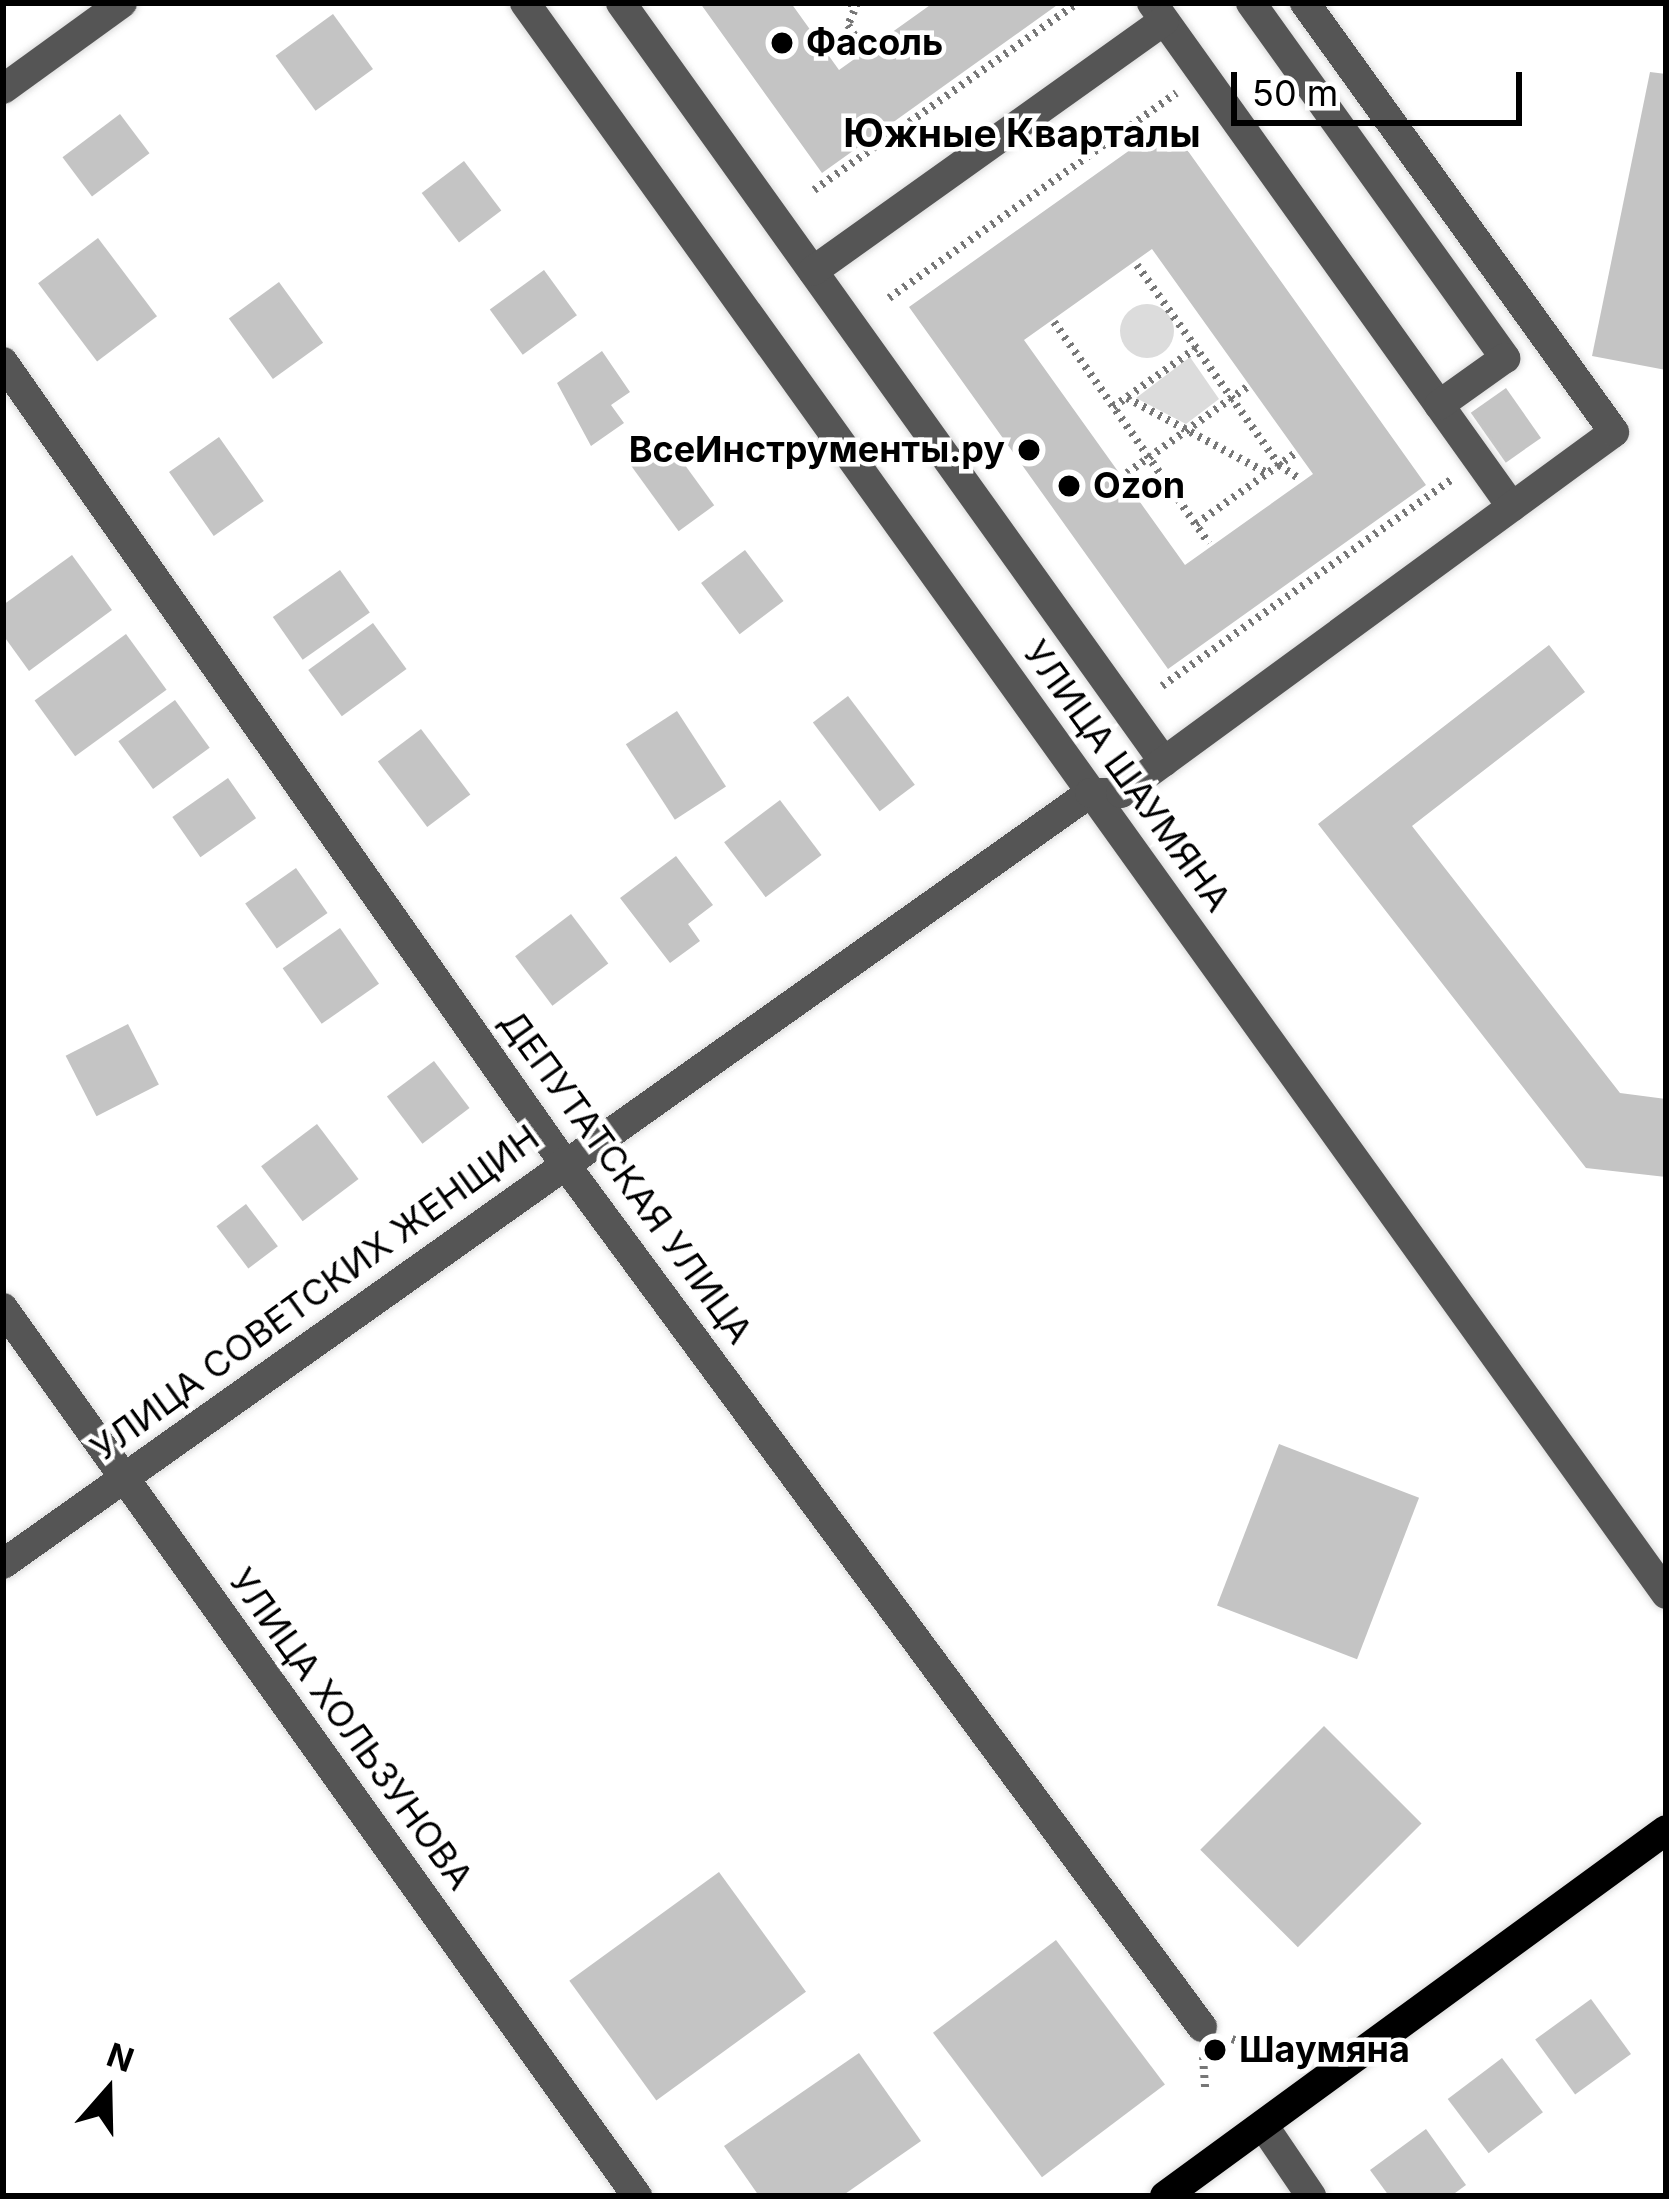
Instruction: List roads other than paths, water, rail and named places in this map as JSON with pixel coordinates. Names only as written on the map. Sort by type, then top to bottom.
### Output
[{"type":"main road","points":[[1165,2196],[1666,1830]]},
{"type":"street","points":[[3,89],[122,3]]},
{"type":"street","name":"УЛИЦА ШАУМЯНА","points":[[525,3],[1090,793],[1661,1579]]},
{"type":"street","points":[[621,3],[1164,762]]},
{"type":"street","points":[[1251,3],[1505,358],[1439,405]]},
{"type":"street","name":"УЛИЦА СОВЕТСКИХ ЖЕНЩИН","points":[[3,1564],[1090,793],[1121,793],[1614,432],[1305,3]]},
{"type":"street","points":[[813,271],[1158,12],[1512,507]]},
{"type":"street","name":"ДЕПУТАТСКАЯ УЛИЦА","points":[[3,362],[564,1163],[1202,2027]]},
{"type":"street","name":"УЛИЦА ХОЛЬЗУНОВА","points":[[3,1307],[637,2196]]},
{"type":"street","points":[[1264,2125],[1311,2196]]},
{"type":"place","name":"Фасоль","points":[[782,43]]},
{"type":"place","name":"ВсеИнструменты.ру","points":[[1029,450]]},
{"type":"place","name":"Ozon","points":[[1069,486]]},
{"type":"place","name":"Шаумяна","points":[[1215,2050]]},
{"type":"district","name":"Южные Кварталы","points":[[1022,133]]}]
